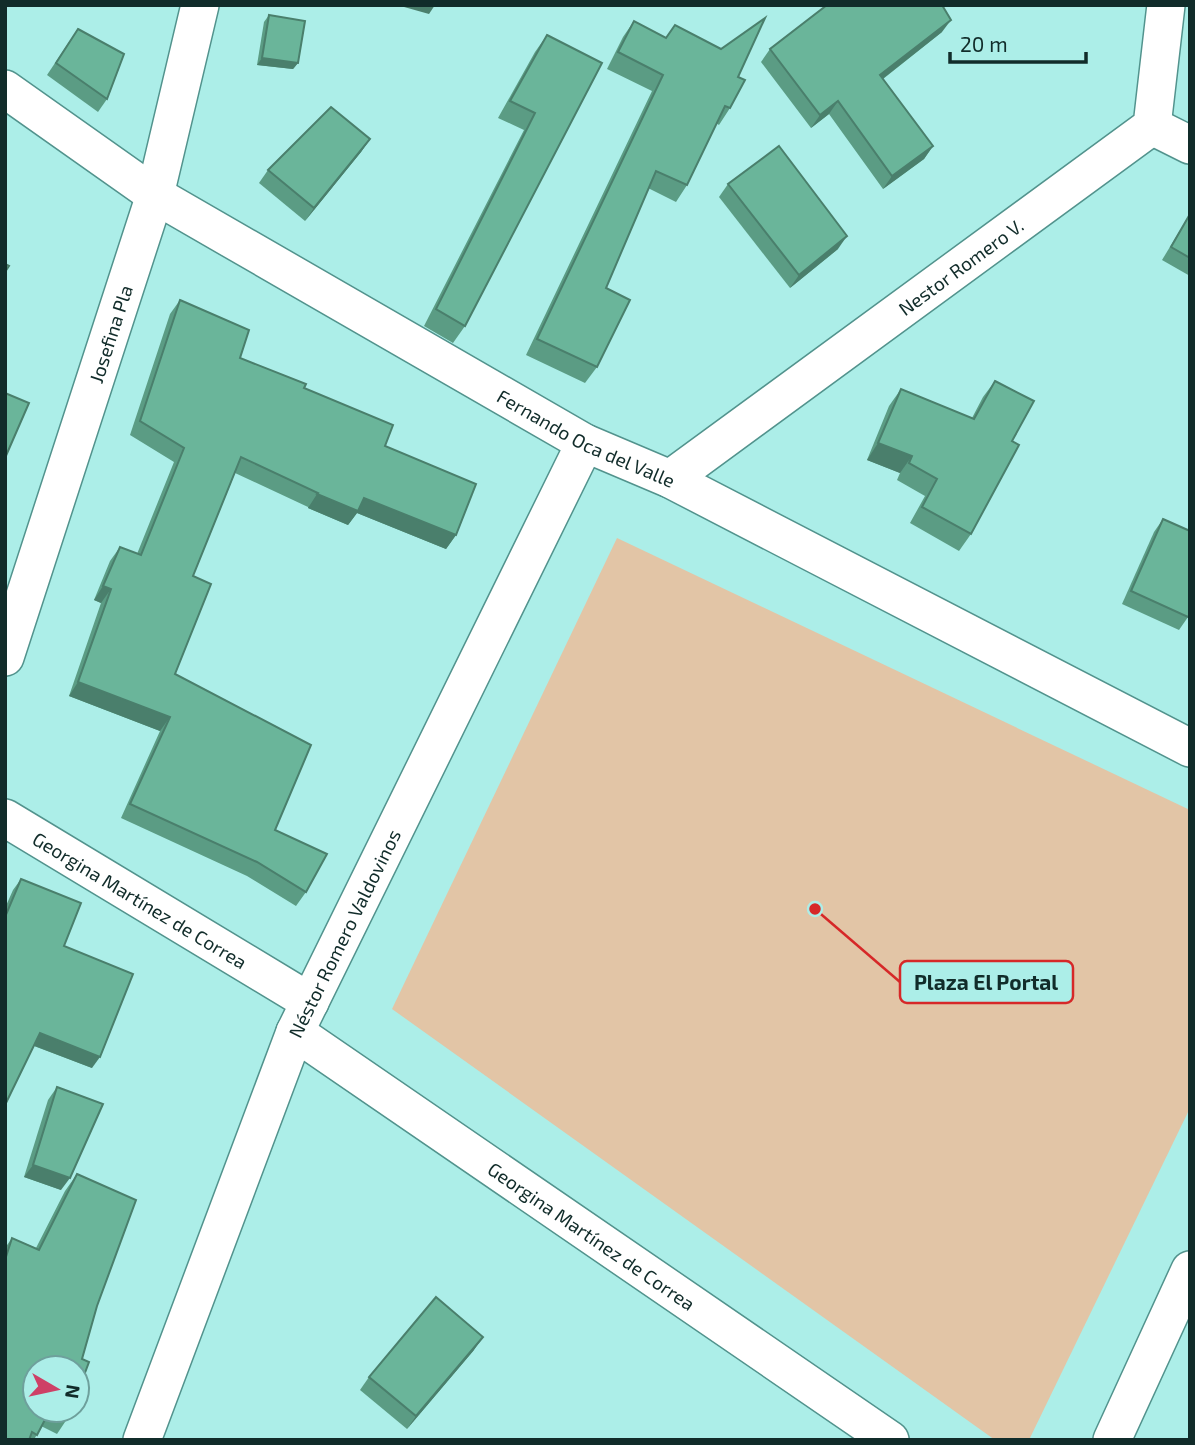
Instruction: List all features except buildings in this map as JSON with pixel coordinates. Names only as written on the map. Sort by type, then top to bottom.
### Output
[{"type":"street","name":"Josefina Pla","points":[[5,657],[155,195],[200,5]]},
{"type":"street","points":[[1166,5],[1152,126],[1190,145]]},
{"type":"street","name":"Fernando Oca del Valle","points":[[5,89],[155,195],[585,443],[670,479],[1190,748]]},
{"type":"street","name":"Nestor Romero V.","points":[[670,479],[1152,126]]},
{"type":"street","name":"Néstor Romero Valdovinos","points":[[142,1440],[302,1017],[585,443]]},
{"type":"street","name":"Georgina Martínez de Correa","points":[[5,818],[302,1017],[890,1440]]},
{"type":"street","points":[[1112,1440],[1190,1270]]},
{"type":"shaded area","points":[[617,538],[1190,810],[1190,1108],[1029,1440],[995,1440],[392,1009]]},
{"type":"place","name":"Plaza El Portal","points":[[815,909]]}]
